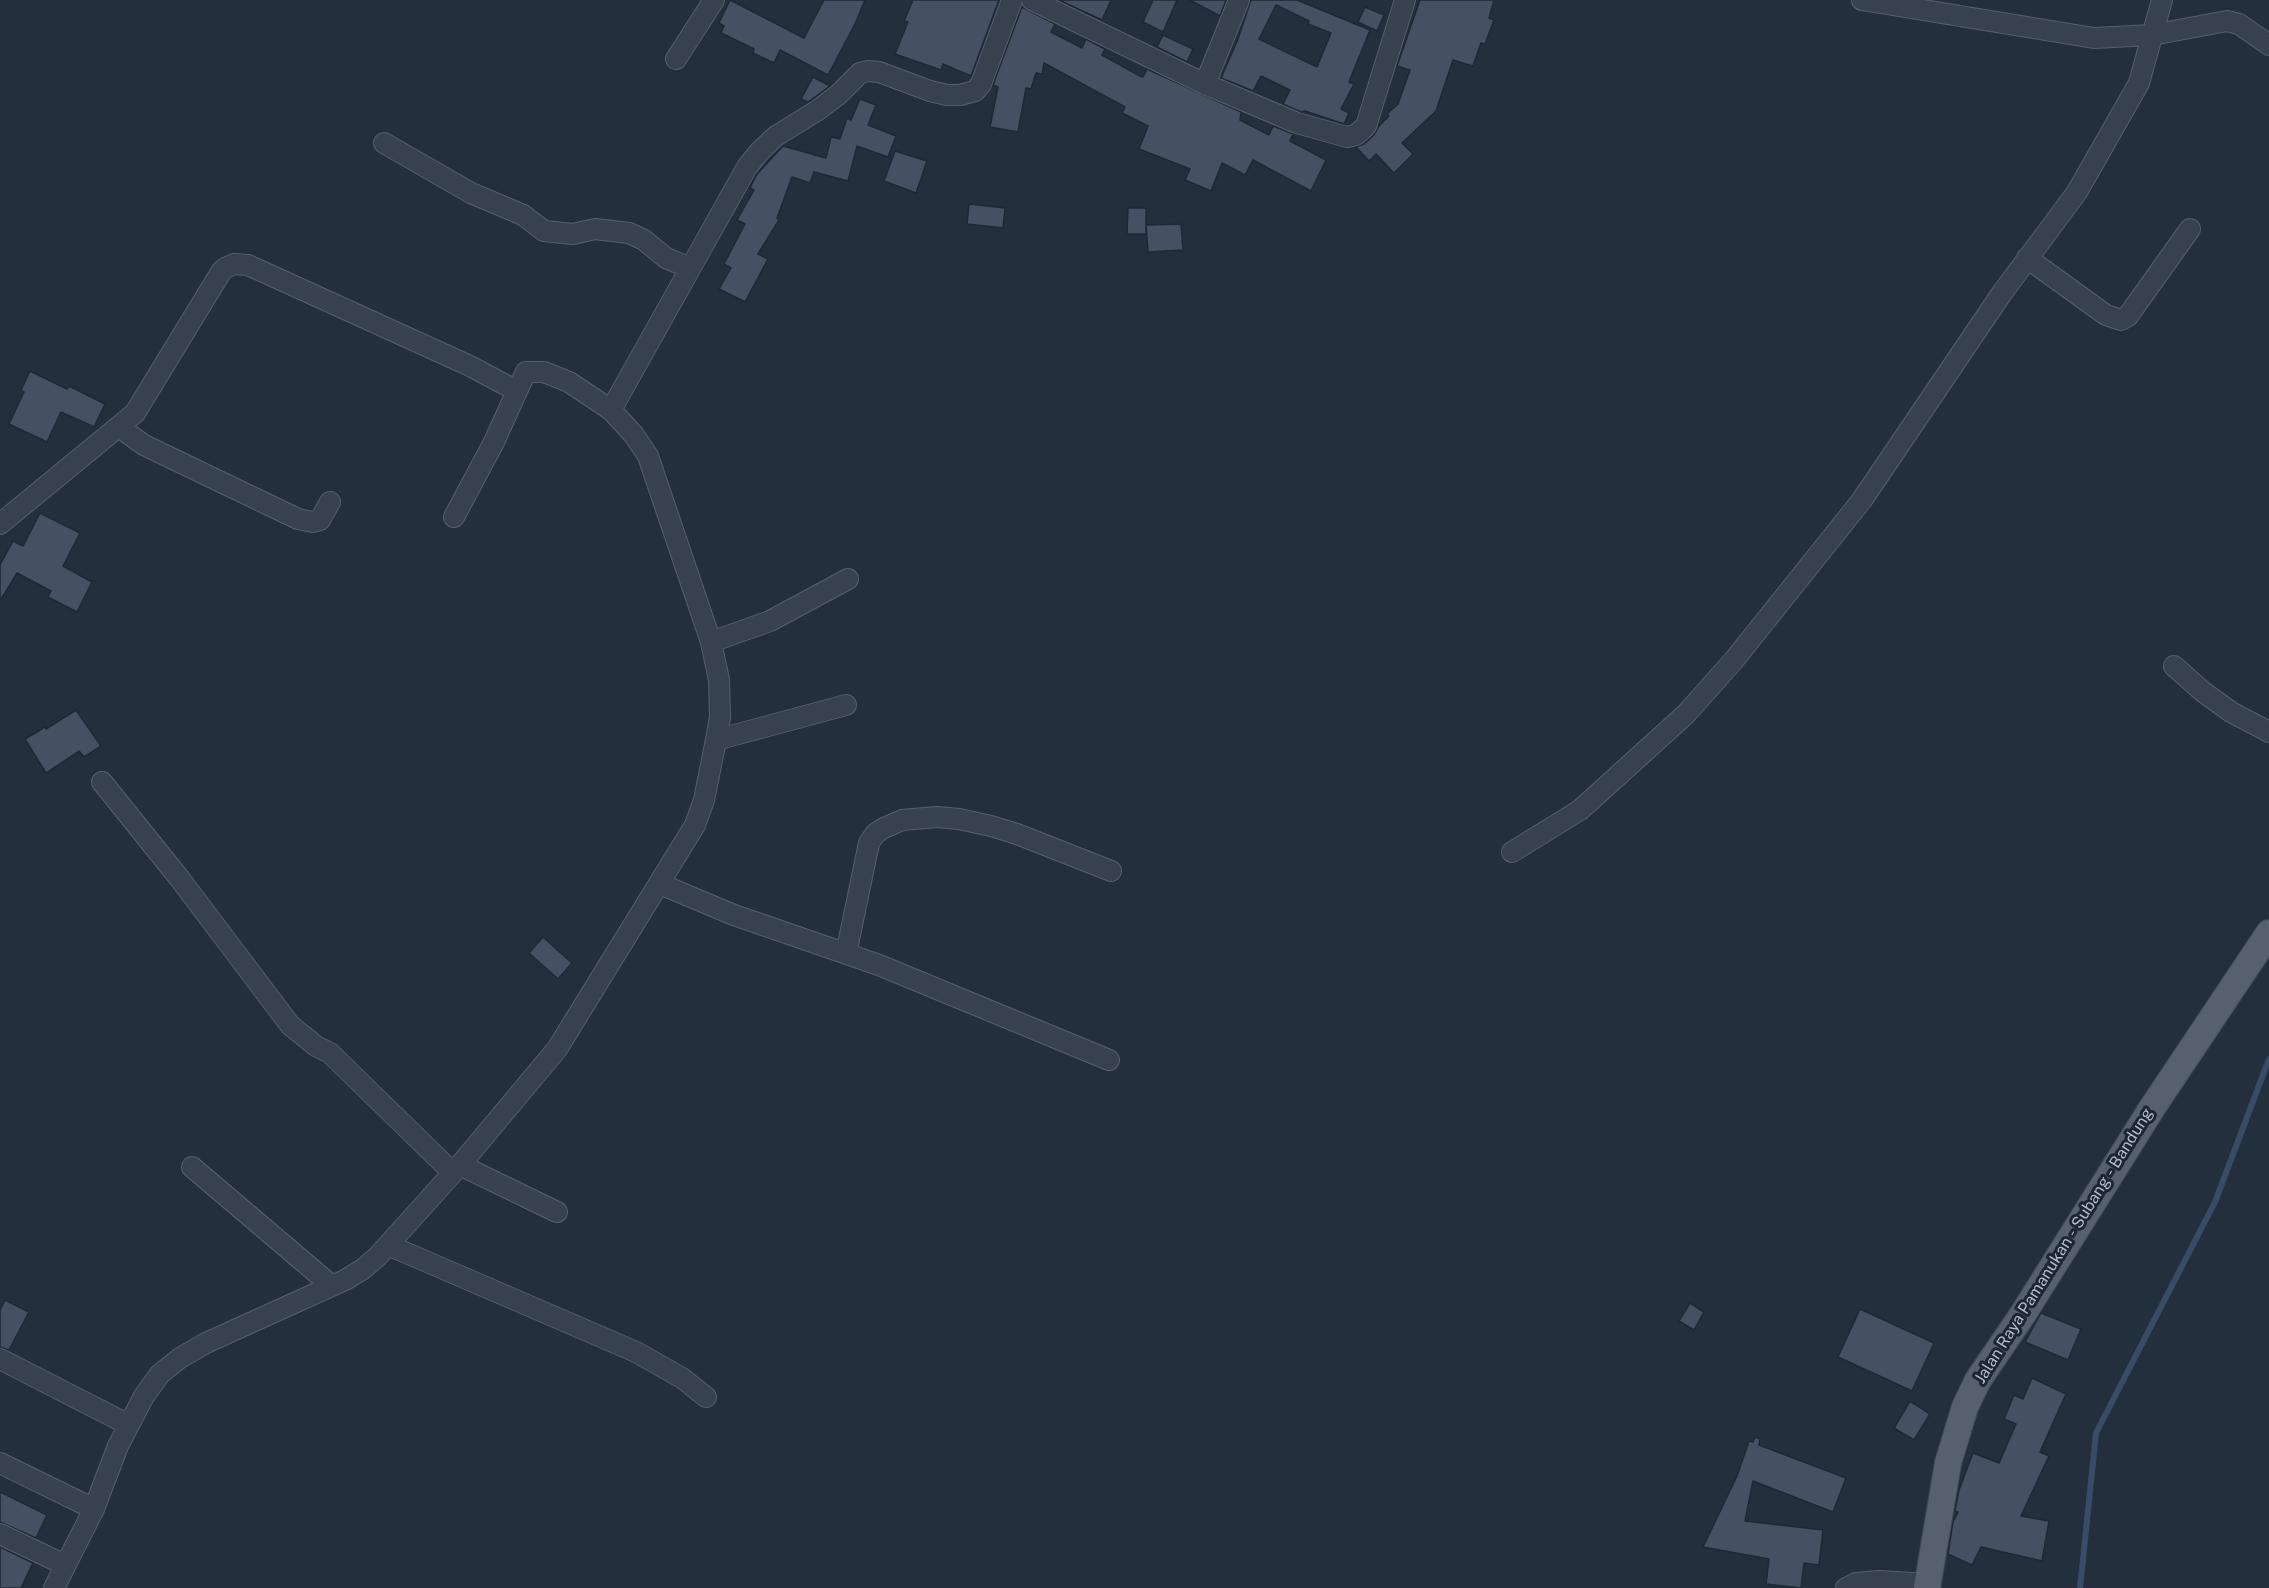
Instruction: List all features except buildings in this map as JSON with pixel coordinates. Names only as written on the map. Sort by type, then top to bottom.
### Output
[{"type":"main road","name":"Jalan Raya Pamanukan - Subang - Bandung","points":[[1928,1586],[1948,1464],[1965,1407],[1978,1380],[2023,1314],[2152,1108],[2269,933]]},
{"type":"street","points":[[676,59],[714,0]]},
{"type":"street","points":[[610,410],[747,167],[760,150],[776,136],[818,110],[860,73],[879,72],[947,95],[960,95],[975,91],[981,84],[1012,0]]},
{"type":"street","points":[[1032,0],[1205,84],[1297,123],[1341,137],[1356,135],[1366,126],[1405,0]]},
{"type":"street","points":[[1205,84],[1239,0]]},
{"type":"street","points":[[1862,0],[2094,38],[2152,35],[2227,21],[2239,24],[2269,45]]},
{"type":"street","points":[[1512,852],[1580,810],[1686,714],[1734,660],[1862,500],[2027,258],[2077,192],[2139,83],[2162,0]]},
{"type":"street","points":[[384,143],[471,193],[524,215],[544,231],[573,234],[595,229],[629,232],[644,240],[666,258],[690,268]]},
{"type":"street","points":[[2027,258],[2106,315],[2121,320],[2128,316],[2190,230]]},
{"type":"street","points":[[0,524],[135,413],[144,402],[220,272],[239,264],[248,265],[470,366],[517,391]]},
{"type":"street","points":[[54,1588],[94,1509],[118,1446],[144,1396],[160,1374],[206,1342],[332,1286],[363,1269],[388,1245],[557,1049],[695,825],[704,800],[720,717],[719,680],[711,642],[648,456],[634,435],[610,410],[569,382],[544,372],[525,372],[494,442],[454,517]]},
{"type":"street","points":[[119,427],[144,445],[298,519],[313,522],[321,520],[330,502]]},
{"type":"street","points":[[711,642],[770,621],[848,579]]},
{"type":"street","points":[[2174,666],[2202,691],[2231,712],[2269,732]]},
{"type":"street","points":[[716,740],[846,705]]},
{"type":"street","points":[[102,782],[180,879],[290,1025],[316,1046],[330,1053],[363,1088],[456,1168],[557,1212]]},
{"type":"street","points":[[846,954],[869,843],[874,834],[882,828],[902,820],[937,817],[981,824],[1017,834],[1111,871]]},
{"type":"street","points":[[660,884],[734,915],[879,965],[1109,1060]]},
{"type":"street","points":[[192,1167],[332,1286]]},
{"type":"street","points":[[388,1245],[636,1352],[682,1378],[706,1397]]},
{"type":"street","points":[[0,1359],[129,1425]]},
{"type":"street","points":[[0,1463],[94,1509]]},
{"type":"street","points":[[0,1534],[65,1565]]},
{"type":"street","points":[[1846,1588],[1856,1583],[1879,1581],[1928,1586]]},
{"type":"waterway","points":[[2080,1588],[2096,1433],[2215,1202],[2269,1059]]}]
